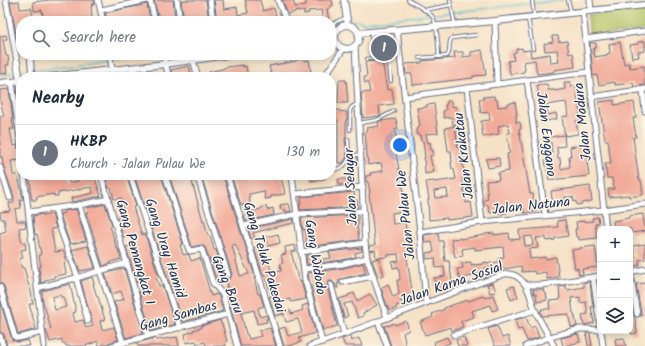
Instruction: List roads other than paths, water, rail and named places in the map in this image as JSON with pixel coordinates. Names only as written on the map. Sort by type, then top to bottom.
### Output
[{"type":"street","points":[[6,0],[16,56]]},
{"type":"street","points":[[98,0],[102,16]]},
{"type":"street","points":[[101,10],[149,0],[154,16]]},
{"type":"street","points":[[177,0],[179,16]]},
{"type":"street","points":[[210,0],[212,16]]},
{"type":"street","points":[[278,0],[284,16]]},
{"type":"street","points":[[343,49],[354,48],[359,40],[360,34],[357,29],[347,22],[344,0]]},
{"type":"street","points":[[590,0],[591,11]]},
{"type":"street","points":[[360,34],[645,5]]},
{"type":"street","name":"Jalan Madura","points":[[583,11],[588,72],[606,226]]},
{"type":"street","points":[[495,21],[496,84]]},
{"type":"street","points":[[336,34],[339,29],[347,22]]},
{"type":"street","name":"Jalan Pulau We","points":[[397,30],[420,232],[426,303]]},
{"type":"street","points":[[585,39],[645,31]]},
{"type":"street","points":[[336,40],[343,49]]},
{"type":"street","name":"Jalan Selayar","points":[[354,48],[365,243],[367,258],[387,318]]},
{"type":"street","points":[[336,59],[343,49]]},
{"type":"street","points":[[30,60],[32,72]]},
{"type":"street","points":[[111,60],[112,69]]},
{"type":"street","points":[[164,60],[167,72]]},
{"type":"street","points":[[104,72],[112,69],[165,64],[181,60]]},
{"type":"street","points":[[193,60],[197,72]]},
{"type":"street","points":[[327,72],[336,60]]},
{"type":"street","points":[[17,62],[19,72]]},
{"type":"street","points":[[133,68],[134,72]]},
{"type":"street","points":[[405,97],[588,72]]},
{"type":"street","name":"Jalan Enggano","points":[[528,80],[545,215]]},
{"type":"street","points":[[12,82],[16,110]]},
{"type":"street","points":[[0,83],[16,82]]},
{"type":"street","name":"Jalan Krakatau","points":[[467,88],[482,222]]},
{"type":"street","points":[[591,97],[644,90],[645,111]]},
{"type":"street","points":[[0,167],[10,198]]},
{"type":"street","points":[[25,180],[44,346]]},
{"type":"street","name":"Gang Pemangkat 1","points":[[103,180],[148,336]]},
{"type":"street","name":"Gang Uray Hamid","points":[[132,180],[180,328]]},
{"type":"street","name":"Gang Baru","points":[[167,180],[189,250],[202,250],[213,282],[223,295],[237,346]]},
{"type":"street","points":[[199,180],[228,275]]},
{"type":"street","name":"Gang Teluk Pakedai","points":[[229,180],[280,346]]},
{"type":"street","name":"Gang Widodo","points":[[293,180],[307,286],[322,342]]},
{"type":"street","points":[[294,194],[362,187]]},
{"type":"street","points":[[29,212],[109,199]]},
{"type":"street","name":"Jalan Natuna","points":[[420,232],[482,222],[603,210],[645,204]]},
{"type":"street","points":[[79,205],[123,343]]},
{"type":"street","points":[[55,208],[59,225],[77,278],[88,321]]},
{"type":"street","points":[[243,226],[297,214],[364,211]]},
{"type":"street","points":[[302,252],[365,243]]},
{"type":"street","points":[[304,269],[343,264],[367,258]]},
{"type":"street","points":[[37,288],[100,272],[127,263]]},
{"type":"street","points":[[633,271],[645,269]]},
{"type":"street","name":"Jalan Karna Sosial","points":[[310,346],[505,274],[514,275],[526,285]]},
{"type":"street","points":[[343,282],[373,276]]},
{"type":"street","points":[[554,346],[535,310],[526,285],[542,285],[597,276]]},
{"type":"street","points":[[593,277],[597,305]]},
{"type":"street","points":[[331,285],[344,334]]},
{"type":"street","points":[[0,287],[15,337],[19,338],[42,332]]},
{"type":"street","points":[[633,290],[637,314]]},
{"type":"street","points":[[454,335],[535,310]]},
{"type":"street","name":"Gang Sambas","points":[[111,346],[228,314]]},
{"type":"street","points":[[378,321],[387,346]]},
{"type":"street","points":[[526,346],[550,337],[584,329],[597,331]]},
{"type":"street","points":[[601,334],[603,346]]},
{"type":"street","points":[[0,336],[3,346]]},
{"type":"lane","points":[[408,0],[434,18],[439,57]]},
{"type":"lane","points":[[450,0],[455,25]]},
{"type":"lane","points":[[532,0],[531,17],[533,49]]},
{"type":"lane","points":[[568,0],[571,13]]},
{"type":"lane","points":[[424,10],[451,5]]},
{"type":"lane","points":[[336,22],[347,22]]},
{"type":"lane","points":[[386,32],[391,81]]},
{"type":"lane","points":[[371,33],[374,58]]},
{"type":"lane","points":[[419,58],[446,56],[450,50],[449,42],[452,38],[476,35]]},
{"type":"lane","points":[[367,58],[388,56]]},
{"type":"lane","points":[[350,130],[350,110],[358,104]]},
{"type":"lane","points":[[359,123],[377,120],[394,111]]},
{"type":"lane","points":[[336,170],[342,169],[350,155],[348,139]]},
{"type":"lane","points":[[350,155],[354,156],[361,154]]},
{"type":"waterway","points":[[352,20],[364,22],[563,0]]},
{"type":"waterway","points":[[336,26],[340,23]]},
{"type":"waterway","points":[[20,72],[110,60]]},
{"type":"waterway","points":[[0,75],[16,73]]},
{"type":"place","name":"HKBP","points":[[384,48]]}]
